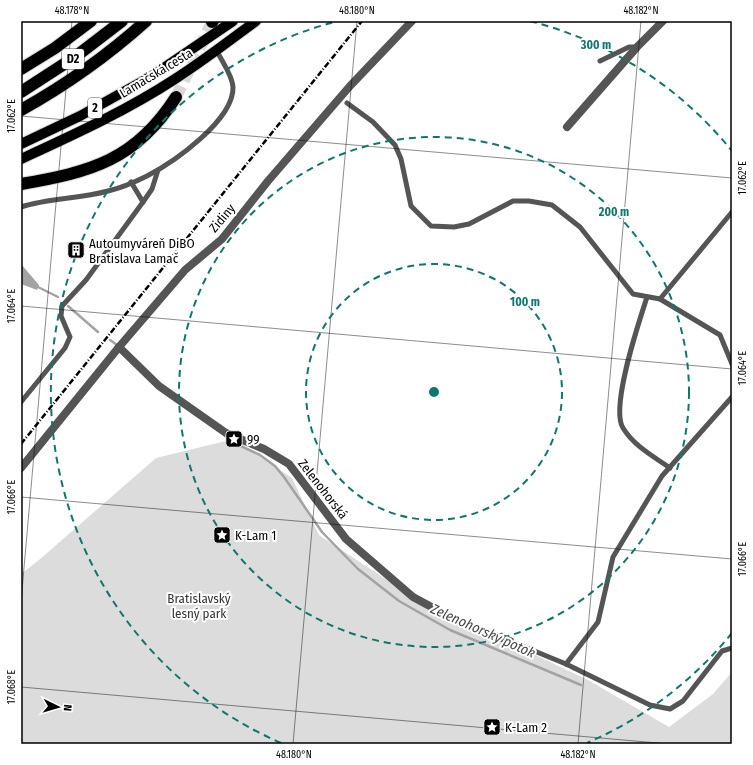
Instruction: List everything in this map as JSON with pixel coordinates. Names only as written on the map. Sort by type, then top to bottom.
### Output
[{"type":"highway","points":[[21,69],[55,48],[91,21]]},
{"type":"highway","name":"D2","points":[[21,92],[75,57],[122,21]]},
{"type":"highway","name":"D2","points":[[21,110],[83,71],[118,45],[146,21]]},
{"type":"highway","points":[[21,184],[78,173],[97,166],[123,153],[152,129],[176,97]]},
{"type":"main road","name":"Lamačská cesta","points":[[21,144],[86,113],[152,76],[232,21]]},
{"type":"main road","name":"Lamačská cesta","points":[[21,159],[108,117],[174,80],[217,51],[256,21]]},
{"type":"street","name":"Zidiny","points":[[21,468],[119,347],[185,270],[222,238],[268,181],[350,86],[412,21]]},
{"type":"street","points":[[650,34],[655,21]]},
{"type":"street","points":[[567,127],[637,47],[663,21]]},
{"type":"street","name":"Zelenohorská","points":[[119,347],[159,386],[226,433],[264,448],[289,464],[346,539],[414,597],[463,624],[510,640]]},
{"type":"lane","points":[[600,61],[629,47],[637,47]]},
{"type":"lane","points":[[21,207],[35,202],[91,195],[110,190],[158,170],[177,158],[213,126],[228,108],[232,98],[233,86],[231,78],[217,51]]},
{"type":"lane","points":[[347,103],[372,122],[394,145],[401,159],[411,206],[431,226],[454,227],[469,224],[513,201],[529,201],[552,205],[580,227],[633,294],[660,299],[720,335],[732,364]]},
{"type":"lane","points":[[21,402],[65,348],[70,337],[61,316],[62,306],[86,280],[143,202],[152,189],[158,170]]},
{"type":"lane","points":[[131,182],[143,202]]},
{"type":"lane","points":[[660,299],[732,212]]},
{"type":"lane","points":[[647,297],[633,339],[619,405],[622,427],[636,445],[670,468]]},
{"type":"lane","points":[[566,664],[598,622],[613,557],[662,476],[732,397]]},
{"type":"lane","points":[[510,640],[566,664],[650,705],[670,709],[683,701],[722,651],[732,648]]},
{"type":"green space","name":"Bratislavský lesný park","points":[[234,439],[292,478],[319,535],[413,597],[588,680],[669,727],[713,694],[732,672],[732,744],[21,744],[21,574],[156,458]]},
{"type":"shaded area","points":[[21,264],[39,285],[37,290],[21,284]]},
{"type":"waterway","name":"Zelenohorský potok","points":[[38,287],[58,297]]},
{"type":"waterway","name":"Zelenohorský potok","points":[[68,306],[98,332]]},
{"type":"waterway","name":"Zelenohorský potok","points":[[110,340],[117,345]]},
{"type":"waterway","name":"Zelenohorský potok","points":[[228,440],[260,455],[275,466],[322,532],[358,569],[399,601],[450,630],[581,685]]},
{"type":"tunnel","points":[[176,97],[212,22]]},
{"type":"railway","points":[[21,444],[362,21]]},
{"type":"place","name":"Autoumyváreň DiBO Bratislava Lamač","points":[[76,250]]},
{"type":"place","name":"99","points":[[234,439]]},
{"type":"place","name":"K-Lam 1","points":[[222,535]]},
{"type":"place","name":"K-Lam 2","points":[[492,727]]}]
